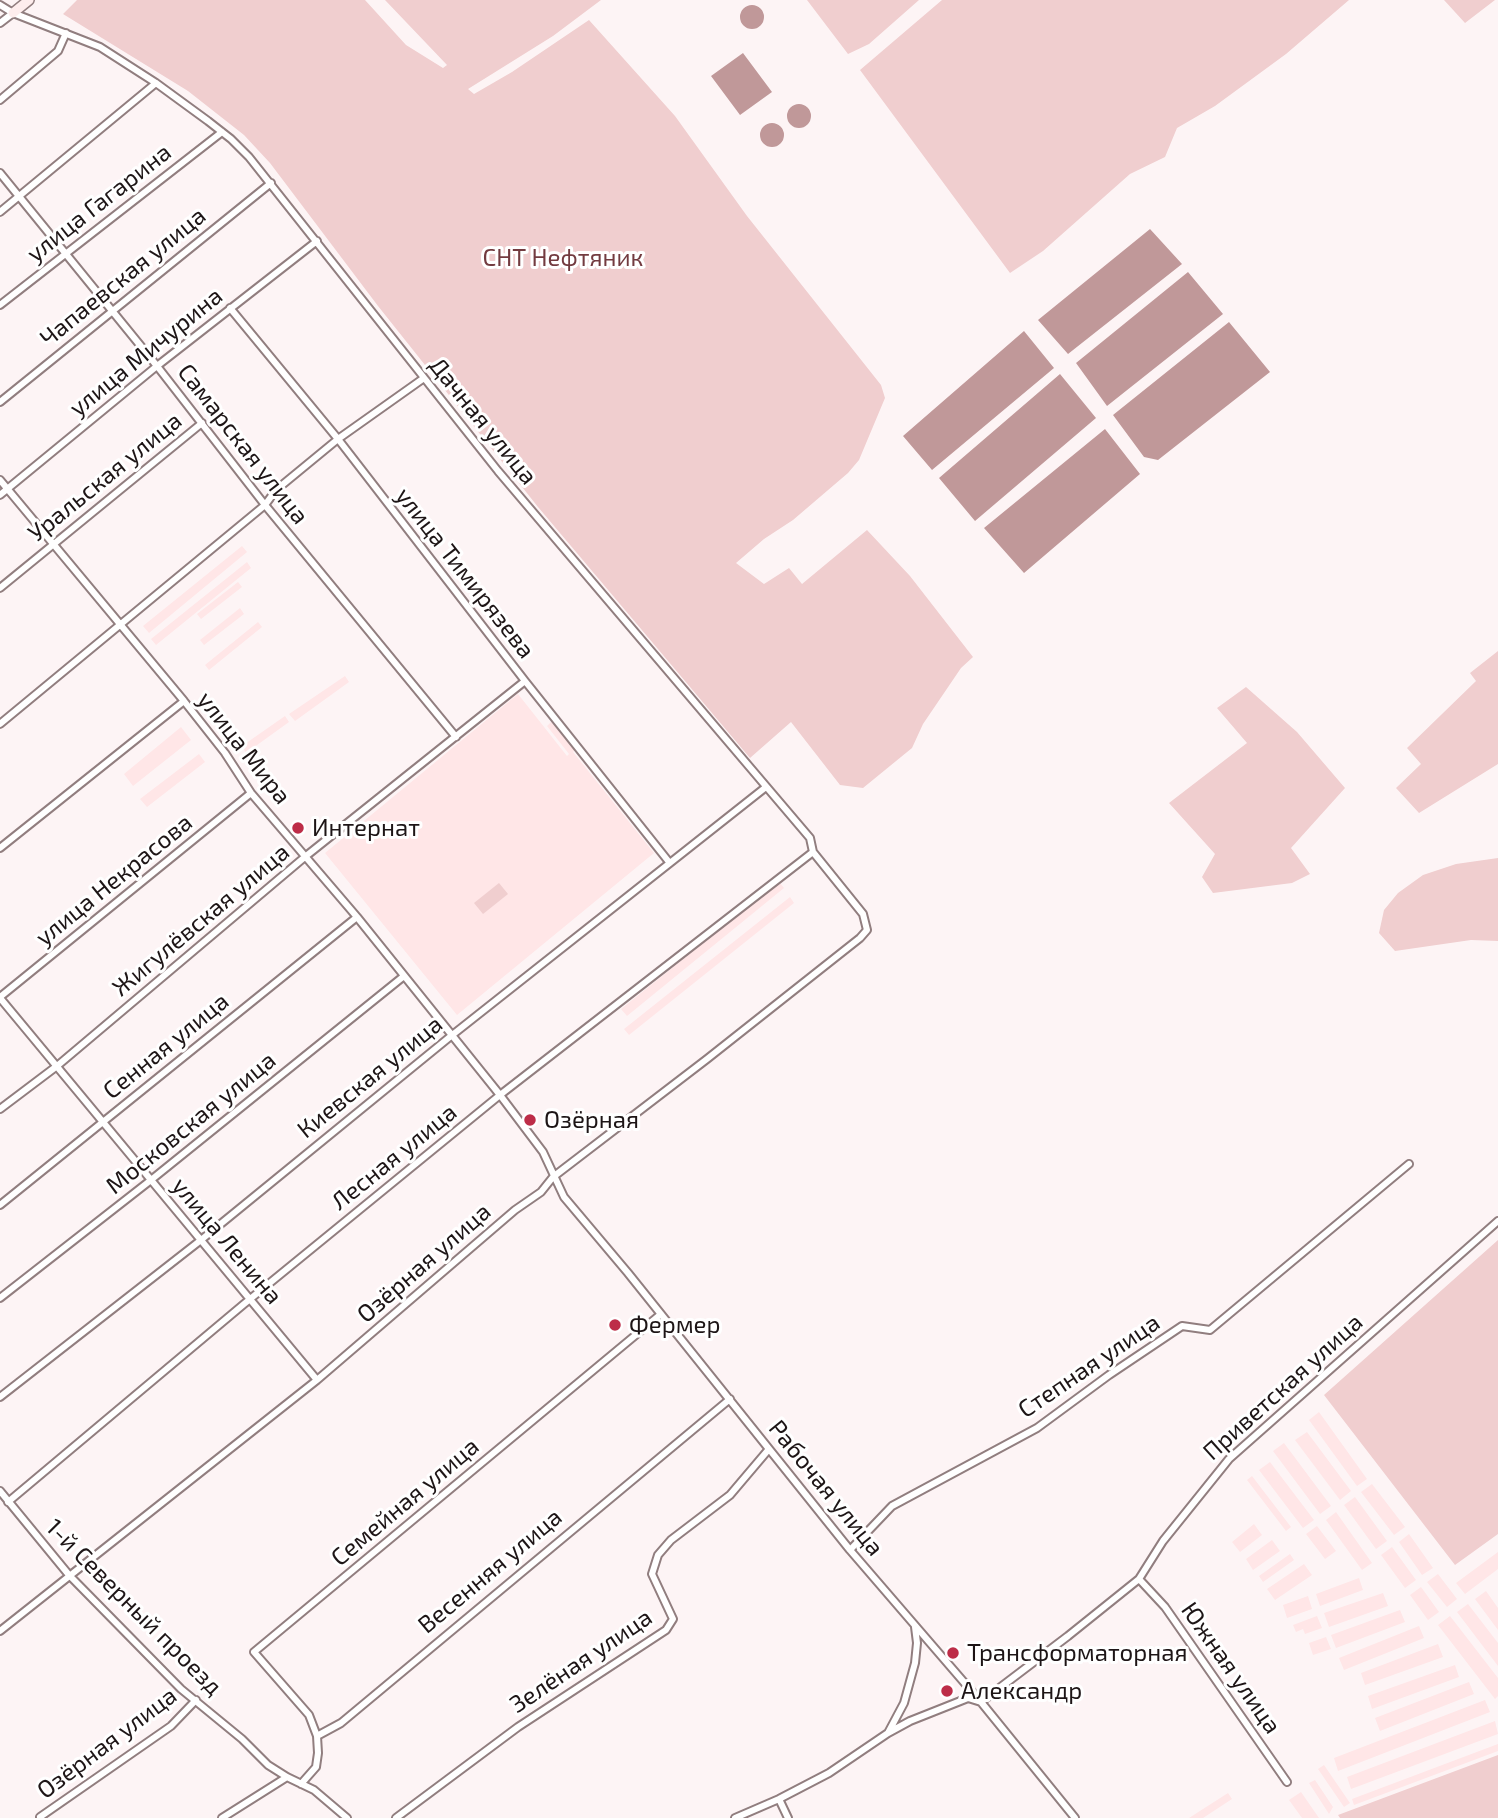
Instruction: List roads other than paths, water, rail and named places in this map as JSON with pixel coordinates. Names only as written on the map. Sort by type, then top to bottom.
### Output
[{"type":"street","points":[[0,23],[29,0]]},
{"type":"street","name":"Дачная улица","points":[[0,5],[13,13],[100,47],[156,83],[222,132],[271,183],[545,528],[810,838],[813,852],[867,921]]},
{"type":"street","points":[[0,100],[58,51],[66,33]]},
{"type":"street","points":[[0,212],[156,83]]},
{"type":"street","name":"улица Гагарина","points":[[0,305],[222,132]]},
{"type":"street","name":"Самарская улица","points":[[0,173],[157,366],[265,505],[456,737]]},
{"type":"street","name":"Чапаевская улица","points":[[0,402],[271,183]]},
{"type":"street","name":"улица Мичурина","points":[[0,495],[157,366],[317,241]]},
{"type":"street","name":"улица Тимирязева","points":[[230,308],[338,439],[669,862]]},
{"type":"street","points":[[0,724],[265,505],[276,490],[338,439],[424,378]]},
{"type":"street","name":"Уральская улица","points":[[0,588],[202,423]]},
{"type":"street","name":"улица Мира","points":[[0,480],[184,701],[225,753],[251,793],[306,856],[500,1095],[543,1152],[553,1177]]},
{"type":"street","name":"Жигулёвская улица","points":[[0,1109],[57,1066],[306,856],[525,681]]},
{"type":"street","points":[[0,848],[184,701]]},
{"type":"street","name":"Киевская улица","points":[[0,1397],[201,1240],[451,1036],[766,787]]},
{"type":"street","name":"улица Некрасова","points":[[0,997],[251,793]]},
{"type":"street","name":"Лесная улица","points":[[8,1502],[500,1095],[813,852]]},
{"type":"street","name":"Сенная улица","points":[[0,1205],[356,917]]},
{"type":"street","name":"Озёрная улица","points":[[0,1631],[317,1380],[515,1210],[541,1192],[553,1177],[860,938],[867,930],[867,921]]},
{"type":"street","name":"Московская улица","points":[[0,1298],[404,976]]},
{"type":"street","name":"улица Ленина","points":[[0,997],[317,1380]]},
{"type":"street","name":"Степная улица","points":[[850,1550],[892,1506],[1037,1427],[1182,1326],[1210,1330],[1409,1164]]},
{"type":"street","name":"Рабочая улица","points":[[553,1177],[564,1197],[850,1550],[981,1702],[1071,1817]]},
{"type":"street","name":"Приветская улица","points":[[981,1702],[1139,1579],[1163,1541],[1229,1459],[1498,1221]]},
{"type":"street","name":"Семейная улица","points":[[317,1736],[309,1715],[254,1652],[661,1314]]},
{"type":"street","name":"Весенняя улица","points":[[317,1736],[341,1723],[515,1575],[730,1399]]},
{"type":"street","name":"Зелёная улица","points":[[396,1818],[518,1727],[666,1630],[673,1619],[652,1574],[658,1555],[671,1540],[730,1495],[769,1449]]},
{"type":"street","name":"1-й Северный проезд","points":[[0,1491],[69,1575],[181,1689],[197,1700],[268,1765],[314,1790],[347,1818]]},
{"type":"street","name":"Южная улица","points":[[1139,1579],[1165,1607],[1287,1782]]},
{"type":"street","points":[[888,1733],[904,1703],[915,1663],[917,1643],[914,1625]]},
{"type":"street","points":[[735,1818],[829,1773],[888,1733],[968,1698],[981,1702]]},
{"type":"street","name":"Озёрная улица","points":[[40,1817],[171,1726],[197,1700]]},
{"type":"street","points":[[300,1784],[316,1767],[317,1736]]},
{"type":"street","points":[[222,1818],[286,1777]]},
{"type":"street","points":[[779,1799],[788,1818]]},
{"type":"place","name":"Интернат","points":[[298,828]]},
{"type":"place","name":"Озёрная","points":[[530,1120]]},
{"type":"place","name":"Фермер","points":[[615,1325]]},
{"type":"place","name":"Трансформаторная","points":[[953,1653]]},
{"type":"place","name":"Александр","points":[[947,1691]]},
{"type":"park label","name":"СНТ Нефтяник","points":[[563,258]]}]
